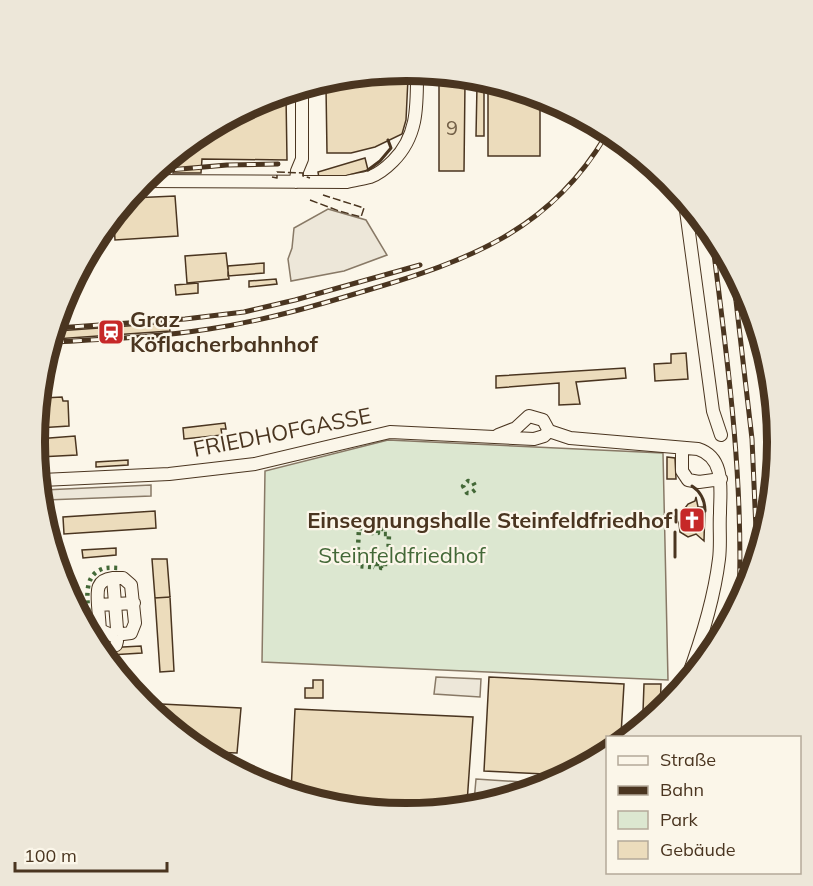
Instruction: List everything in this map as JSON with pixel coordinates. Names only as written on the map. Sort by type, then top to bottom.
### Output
[{"type":"street","points":[[157,181],[347,182],[372,176],[387,167],[401,153],[414,127],[417,110],[417,81]]},
{"type":"street","points":[[296,182],[297,171],[302,159],[302,97]]},
{"type":"street","points":[[687,215],[713,411],[721,435]]},
{"type":"street","name":"FRIEDHOFGASSE","points":[[495,436],[516,428],[528,416],[543,420],[549,430],[570,438],[698,449],[709,454],[718,466],[721,479]]},
{"type":"street","name":"FRIEDHOFGASSE","points":[[47,480],[169,474],[255,464],[390,432],[540,438],[549,430]]},
{"type":"street","points":[[682,448],[682,471],[688,480],[699,482],[721,479],[719,558],[712,595],[691,665]]},
{"type":"street","points":[[113,578],[117,637]]},
{"type":"street","points":[[113,578],[128,580],[134,603],[135,628],[131,633],[117,637],[100,630],[97,590],[100,583],[113,578]]},
{"type":"street","points":[[98,605],[134,603]]},
{"type":"green space","name":"Steinfeldfriedhof","points":[[388,440],[663,453],[668,680],[262,662],[265,471]]},
{"type":"shaded area","points":[[328,209],[366,220],[387,255],[344,271],[291,281],[288,259],[292,248],[294,228]]},
{"type":"shaded area","points":[[151,485],[151,496],[50,500],[48,490]]},
{"type":"shaded area","points":[[436,677],[481,679],[480,697],[434,694]]},
{"type":"shaded area","points":[[476,779],[530,782],[500,792],[474,798]]},
{"type":"building","points":[[408,81],[406,120],[402,134],[375,147],[351,153],[327,153],[326,91],[383,82]]},
{"type":"building","points":[[439,83],[465,86],[464,171],[439,171]]},
{"type":"building","points":[[477,88],[484,90],[484,136],[476,136]]},
{"type":"building","points":[[488,91],[540,107],[540,156],[488,156]]},
{"type":"building","points":[[286,102],[287,160],[202,159],[201,173],[173,173],[174,166],[206,142],[247,119]]},
{"type":"building","points":[[365,158],[368,170],[337,178],[319,178],[318,172]]},
{"type":"building","points":[[175,196],[178,236],[115,240],[114,231],[142,198]]},
{"type":"building","name":"Graz Köflacherbahnhof","points":[[226,253],[229,279],[187,283],[185,256]]},
{"type":"building","points":[[264,263],[264,273],[228,276],[228,266]]},
{"type":"building","points":[[276,279],[277,284],[249,287],[249,281]]},
{"type":"building","points":[[198,283],[198,293],[176,295],[175,285]]},
{"type":"building","points":[[169,323],[170,331],[60,339],[63,331]]},
{"type":"building","points":[[686,353],[688,379],[655,381],[654,364],[671,363],[671,354]]},
{"type":"building","points":[[625,368],[626,378],[576,382],[580,404],[559,405],[559,383],[496,388],[496,376]]},
{"type":"building","points":[[62,397],[63,401],[68,401],[69,426],[46,428],[48,398]]},
{"type":"building","points":[[225,423],[226,429],[221,429],[222,435],[184,439],[183,428]]},
{"type":"building","points":[[75,436],[77,455],[46,457],[45,438]]},
{"type":"building","points":[[667,457],[675,458],[676,479],[667,479]]},
{"type":"building","points":[[128,460],[128,465],[96,467],[96,462]]},
{"type":"building","name":"Einsegnungshalle Steinfeldfriedhof","points":[[696,497],[698,507],[705,507],[704,541],[696,534],[688,537],[680,532],[679,523],[682,512],[688,504],[695,501]]},
{"type":"building","points":[[155,511],[156,528],[64,534],[63,517]]},
{"type":"building","points":[[116,548],[116,555],[83,558],[82,550]]},
{"type":"building","points":[[152,559],[167,559],[170,597],[155,598]]},
{"type":"building","points":[[170,597],[174,671],[160,672],[155,598]]},
{"type":"building","points":[[141,646],[142,653],[114,655],[109,648]]},
{"type":"building","points":[[489,677],[624,684],[621,734],[606,736],[606,745],[551,774],[484,771]]},
{"type":"building","points":[[313,680],[323,680],[323,698],[305,698],[305,688],[313,688]]},
{"type":"building","points":[[644,684],[661,684],[660,700],[648,712],[643,712]]},
{"type":"building","points":[[156,704],[241,708],[237,753],[220,752],[206,744]]},
{"type":"building","points":[[295,709],[473,717],[467,799],[430,804],[383,804],[336,798],[291,785]]},
{"type":"railway","points":[[59,342],[171,334],[249,322],[328,302],[439,267],[472,254],[532,219],[583,169],[603,140]]},
{"type":"railway","points":[[169,170],[278,164]]},
{"type":"railway","points":[[714,252],[737,468],[739,582]]},
{"type":"railway","points":[[64,328],[185,319],[244,312],[420,265]]},
{"type":"railway","points":[[735,293],[752,439],[756,536]]},
{"type":"hedge","points":[[475,486],[473,482],[468,481],[463,486],[467,493],[475,490]]},
{"type":"hedge","points":[[371,567],[357,566],[359,528],[372,529],[372,533],[378,533],[378,529],[383,529],[383,534],[389,534],[388,564],[385,564],[385,568],[377,564],[377,568],[374,567]]},
{"type":"hedge","points":[[89,616],[88,590],[91,578],[102,569],[121,568]]},
{"type":"hedge","points":[[91,619],[95,623]]},
{"type":"fence","points":[[272,177],[277,178],[277,172],[303,173],[303,176],[310,178]]},
{"type":"fence","points":[[310,200],[361,217],[364,208],[323,195]]},
{"type":"wall","points":[[368,170],[391,148],[388,140]]},
{"type":"wall","points":[[692,486],[702,497],[705,511]]},
{"type":"wall","points":[[676,510],[676,522]]},
{"type":"wall","points":[[675,532],[675,557]]},
{"type":"place","name":"Graz Köflacherbahnhof","points":[[111,332]]},
{"type":"place","name":"Einsegnungshalle Steinfeldfriedhof","points":[[692,520]]}]
